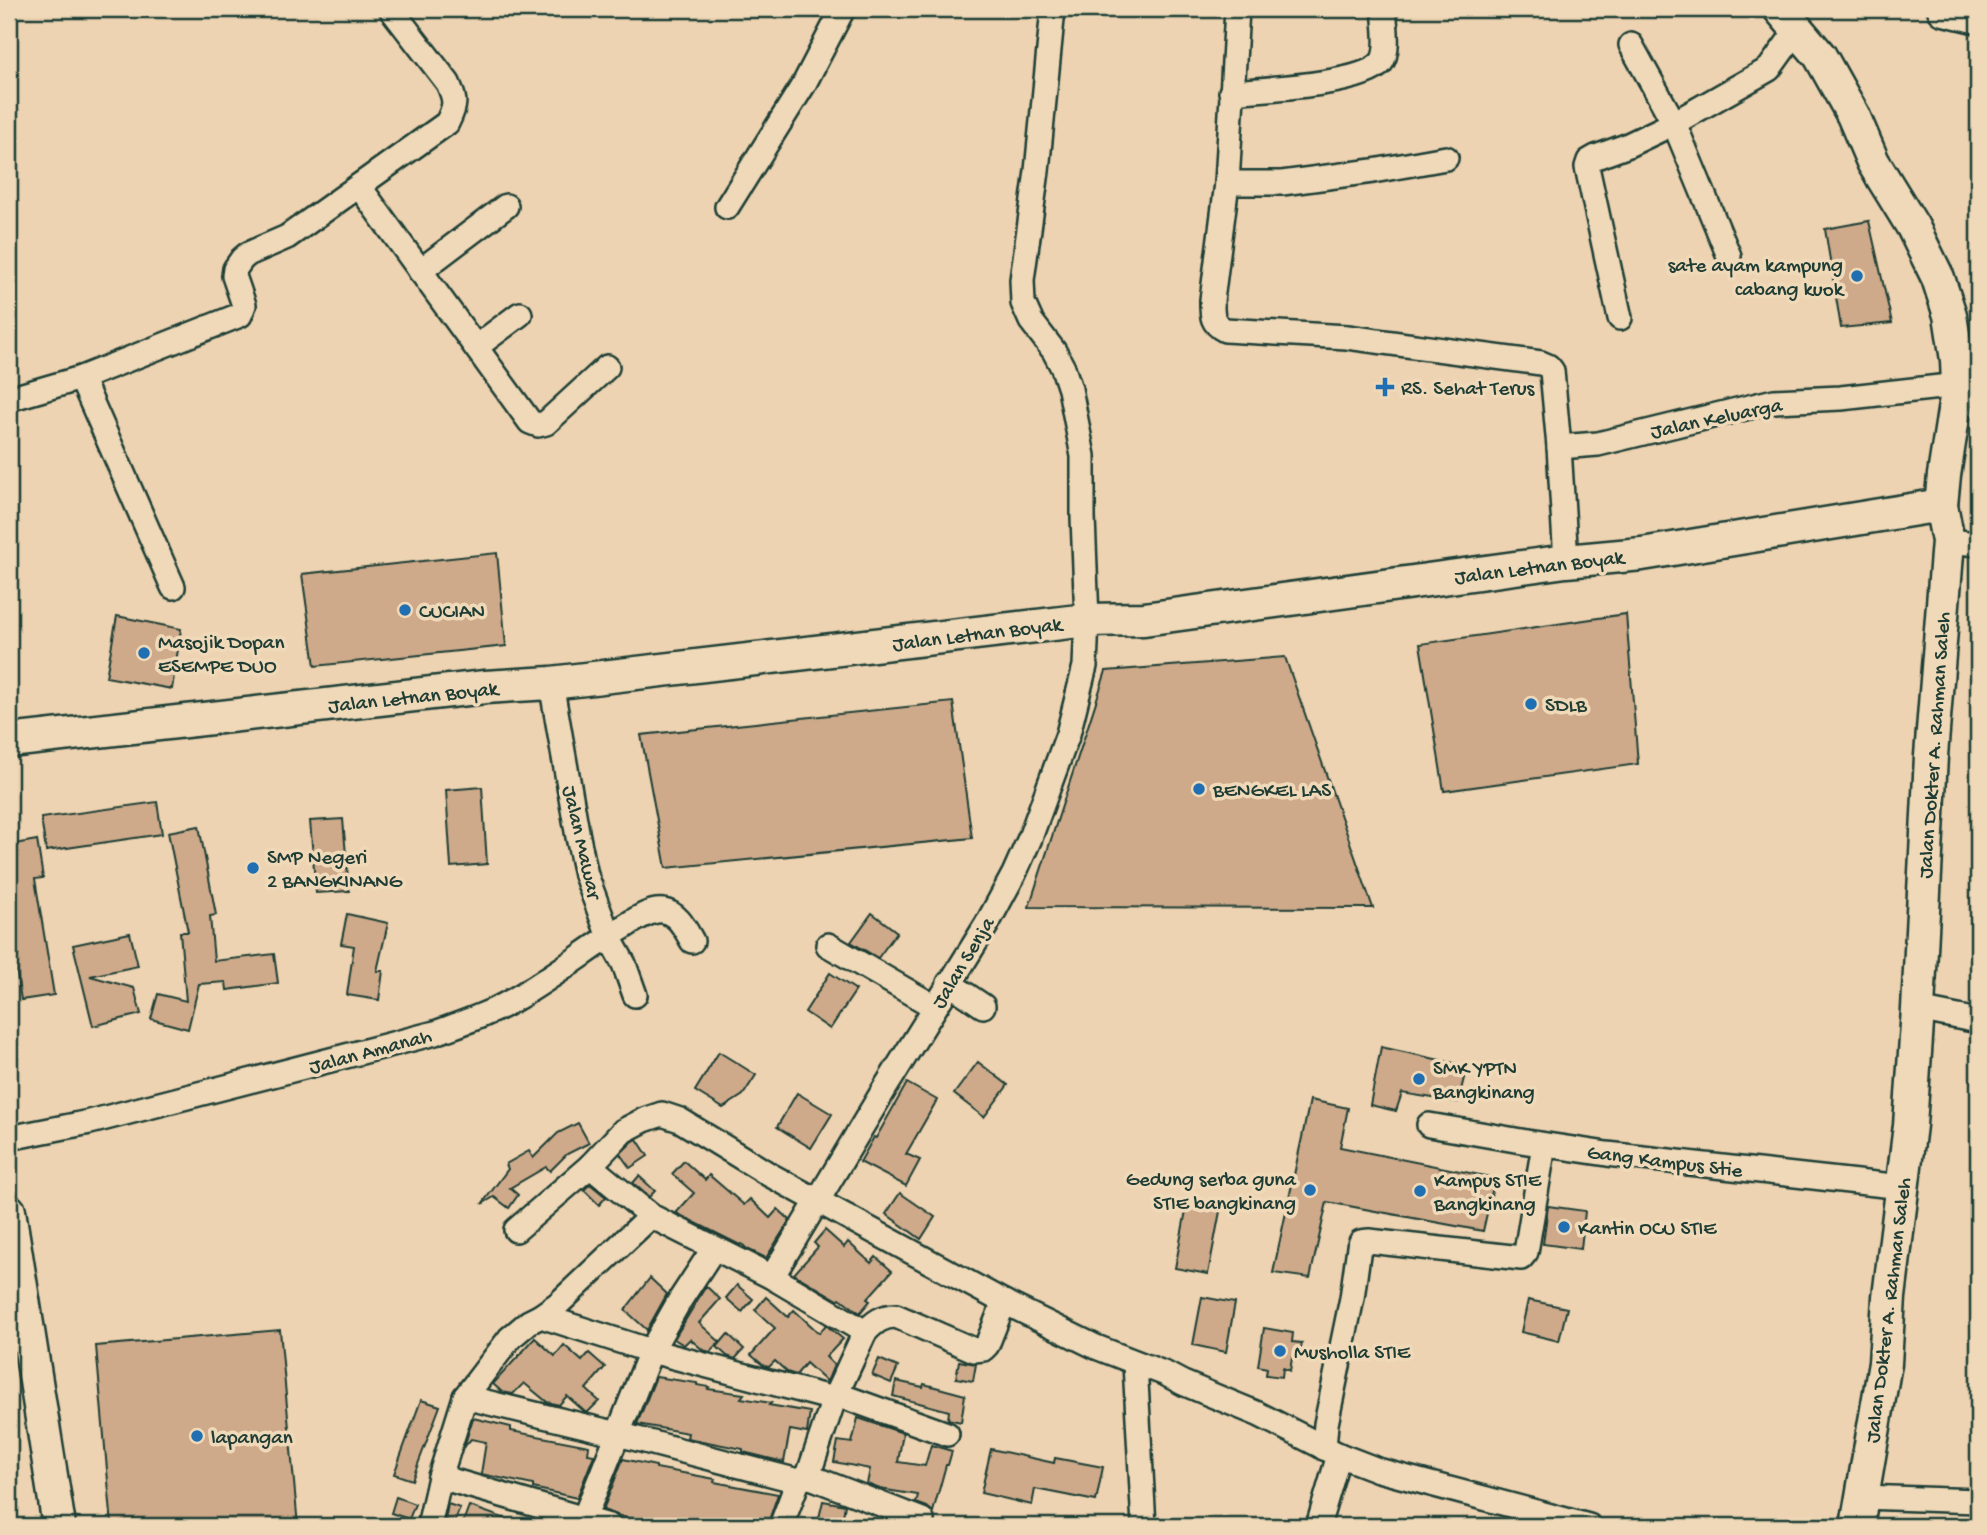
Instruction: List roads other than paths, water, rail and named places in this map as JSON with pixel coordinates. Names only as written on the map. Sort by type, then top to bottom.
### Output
[{"type":"street","points":[[9,399],[81,378],[240,315],[244,305],[234,276],[237,263],[248,254],[287,237],[447,122],[455,107],[454,95],[448,83],[391,9]]},
{"type":"street","points":[[727,207],[804,84],[843,9]]},
{"type":"street","name":"Jalan Senja","points":[[772,1278],[987,924],[1014,874],[1068,734],[1085,666],[1087,620],[1083,456],[1070,389],[1063,368],[1054,351],[1031,321],[1023,303],[1022,292],[1053,9]]},
{"type":"street","points":[[1237,9],[1227,183],[1212,319],[1217,326],[1225,330],[1347,337],[1548,366],[1552,371],[1566,561]]},
{"type":"street","points":[[1231,92],[1328,82],[1365,73],[1381,63],[1386,52],[1384,9]]},
{"type":"street","points":[[1944,9],[1978,17]]},
{"type":"street","points":[[1620,318],[1587,167],[1589,161],[1674,122],[1769,69],[1788,19]]},
{"type":"street","name":"Jalan Dokter A. Rahman Saleh","points":[[1788,19],[1820,56],[1853,115],[1873,162],[1913,227],[1938,278],[1950,315],[1957,360],[1958,385],[1941,505],[1963,542],[1931,756],[1910,1125],[1889,1297],[1885,1363],[1859,1511]]},
{"type":"street","points":[[1631,45],[1674,122],[1729,256]]},
{"type":"street","points":[[1227,183],[1282,183],[1446,158]]},
{"type":"street","points":[[359,186],[530,422],[538,425],[546,423],[607,367]]},
{"type":"street","points":[[420,271],[506,206]]},
{"type":"street","points":[[476,347],[520,314]]},
{"type":"street","points":[[81,378],[173,587]]},
{"type":"street","name":"Jalan Keluarga","points":[[1559,447],[1598,444],[1774,401],[1841,398],[1958,385]]},
{"type":"street","name":"Jalan Letnan Boyak","points":[[9,741],[471,688],[551,683],[1087,620],[1144,619],[1566,561],[1642,554],[1941,505]]},
{"type":"street","name":"Jalan Mawar","points":[[551,683],[586,875],[635,996]]},
{"type":"street","name":"Jalan Amanah","points":[[9,1138],[90,1122],[435,1033],[514,999],[641,917],[661,910],[681,922],[692,941]]},
{"type":"street","points":[[828,945],[935,1007]]},
{"type":"street","points":[[949,983],[983,1006]]},
{"type":"street","points":[[1918,1009],[1978,1021]]},
{"type":"street","points":[[516,1230],[590,1166],[623,1131],[644,1120],[662,1115],[680,1120],[770,1175],[1004,1302],[1096,1347],[1258,1414],[1331,1452],[1378,1470],[1589,1526]]},
{"type":"street","name":"Gang Kampus Stie","points":[[1429,1125],[1544,1145],[1902,1187]]},
{"type":"street","points":[[1318,1526],[1331,1452],[1326,1424],[1362,1241],[1521,1258],[1526,1252],[1544,1145]]},
{"type":"street","points":[[590,1166],[651,1216],[772,1278],[865,1332]]},
{"type":"street","points":[[9,1211],[59,1526]]},
{"type":"street","points":[[429,1526],[440,1477],[465,1397],[510,1338],[558,1304],[651,1216]]},
{"type":"street","points":[[582,1523],[651,1351],[714,1248]]},
{"type":"street","points":[[781,1526],[865,1332],[886,1316],[896,1316],[974,1350],[983,1349],[987,1346],[1004,1302]]},
{"type":"street","points":[[541,1316],[651,1351],[835,1397],[947,1434]]},
{"type":"street","points":[[1135,1364],[1143,1526]]},
{"type":"street","points":[[465,1397],[803,1479],[922,1520]]},
{"type":"street","points":[[440,1477],[582,1523],[608,1526]]},
{"type":"street","points":[[1859,1511],[1978,1501]]},
{"type":"place","name":"sate ayam kampung cabang kuok","points":[[1857,276]]},
{"type":"place","name":"RS. Sehat Terus","points":[[1385,387]]},
{"type":"place","name":"CUCIAN","points":[[405,610]]},
{"type":"place","name":"Masojik Dopan ESEMPE DUO","points":[[144,653]]},
{"type":"place","name":"SDLB","points":[[1531,704]]},
{"type":"place","name":"BENGKEL LAS","points":[[1199,789]]},
{"type":"place","name":"SMP Negeri 2 BANGKINANG","points":[[253,868]]},
{"type":"place","name":"SMK YPTN Bangkinang","points":[[1419,1079]]},
{"type":"place","name":"Gedung serba guna STIE bangkinang","points":[[1310,1190]]},
{"type":"place","name":"Kampus STIE Bangkinang","points":[[1420,1191]]},
{"type":"place","name":"Kantin OCU STIE","points":[[1564,1227]]},
{"type":"place","name":"Musholla STIE","points":[[1280,1351]]},
{"type":"place","name":"lapangan","points":[[197,1436]]}]
